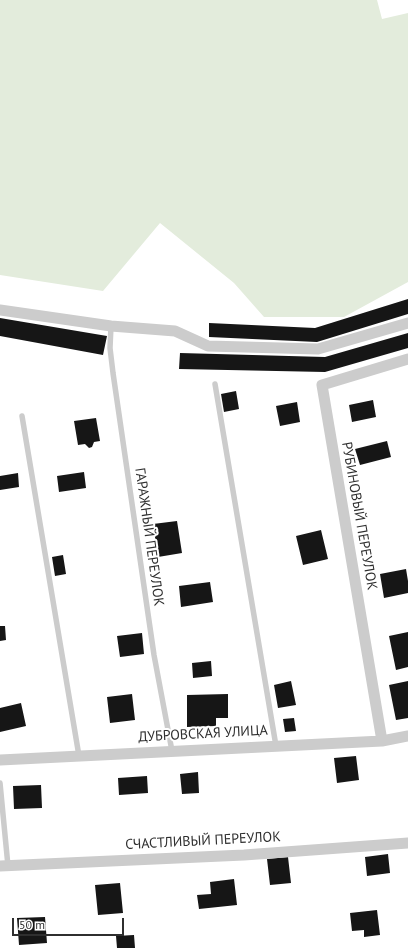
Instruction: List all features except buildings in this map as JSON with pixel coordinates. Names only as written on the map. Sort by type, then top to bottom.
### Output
[{"type":"street","points":[[0,310],[111,326],[175,331],[208,346],[318,350],[408,322]]},
{"type":"street","name":"РУБИНОВЫЙ ПЕРЕУЛОК","points":[[382,741],[322,385],[408,359]]},
{"type":"street","name":"ДУБРОВСКАЯ УЛИЦА","points":[[0,760],[382,741],[408,736]]},
{"type":"street","name":"СЧАСТЛИВЫЙ ПЕРЕУЛОК","points":[[4,866],[244,855],[408,843]]},
{"type":"lane","name":"ГАРАЖНЫЙ ПЕРЕУЛОК","points":[[111,326],[110,348],[153,647],[172,751]]},
{"type":"lane","points":[[215,384],[276,746]]},
{"type":"lane","points":[[22,416],[79,756]]},
{"type":"lane","points":[[0,783],[4,866]]},
{"type":"green space","points":[[0,0],[377,0],[382,19],[408,13],[408,282],[344,317],[264,317],[234,283],[160,223],[103,291],[0,275]]}]
